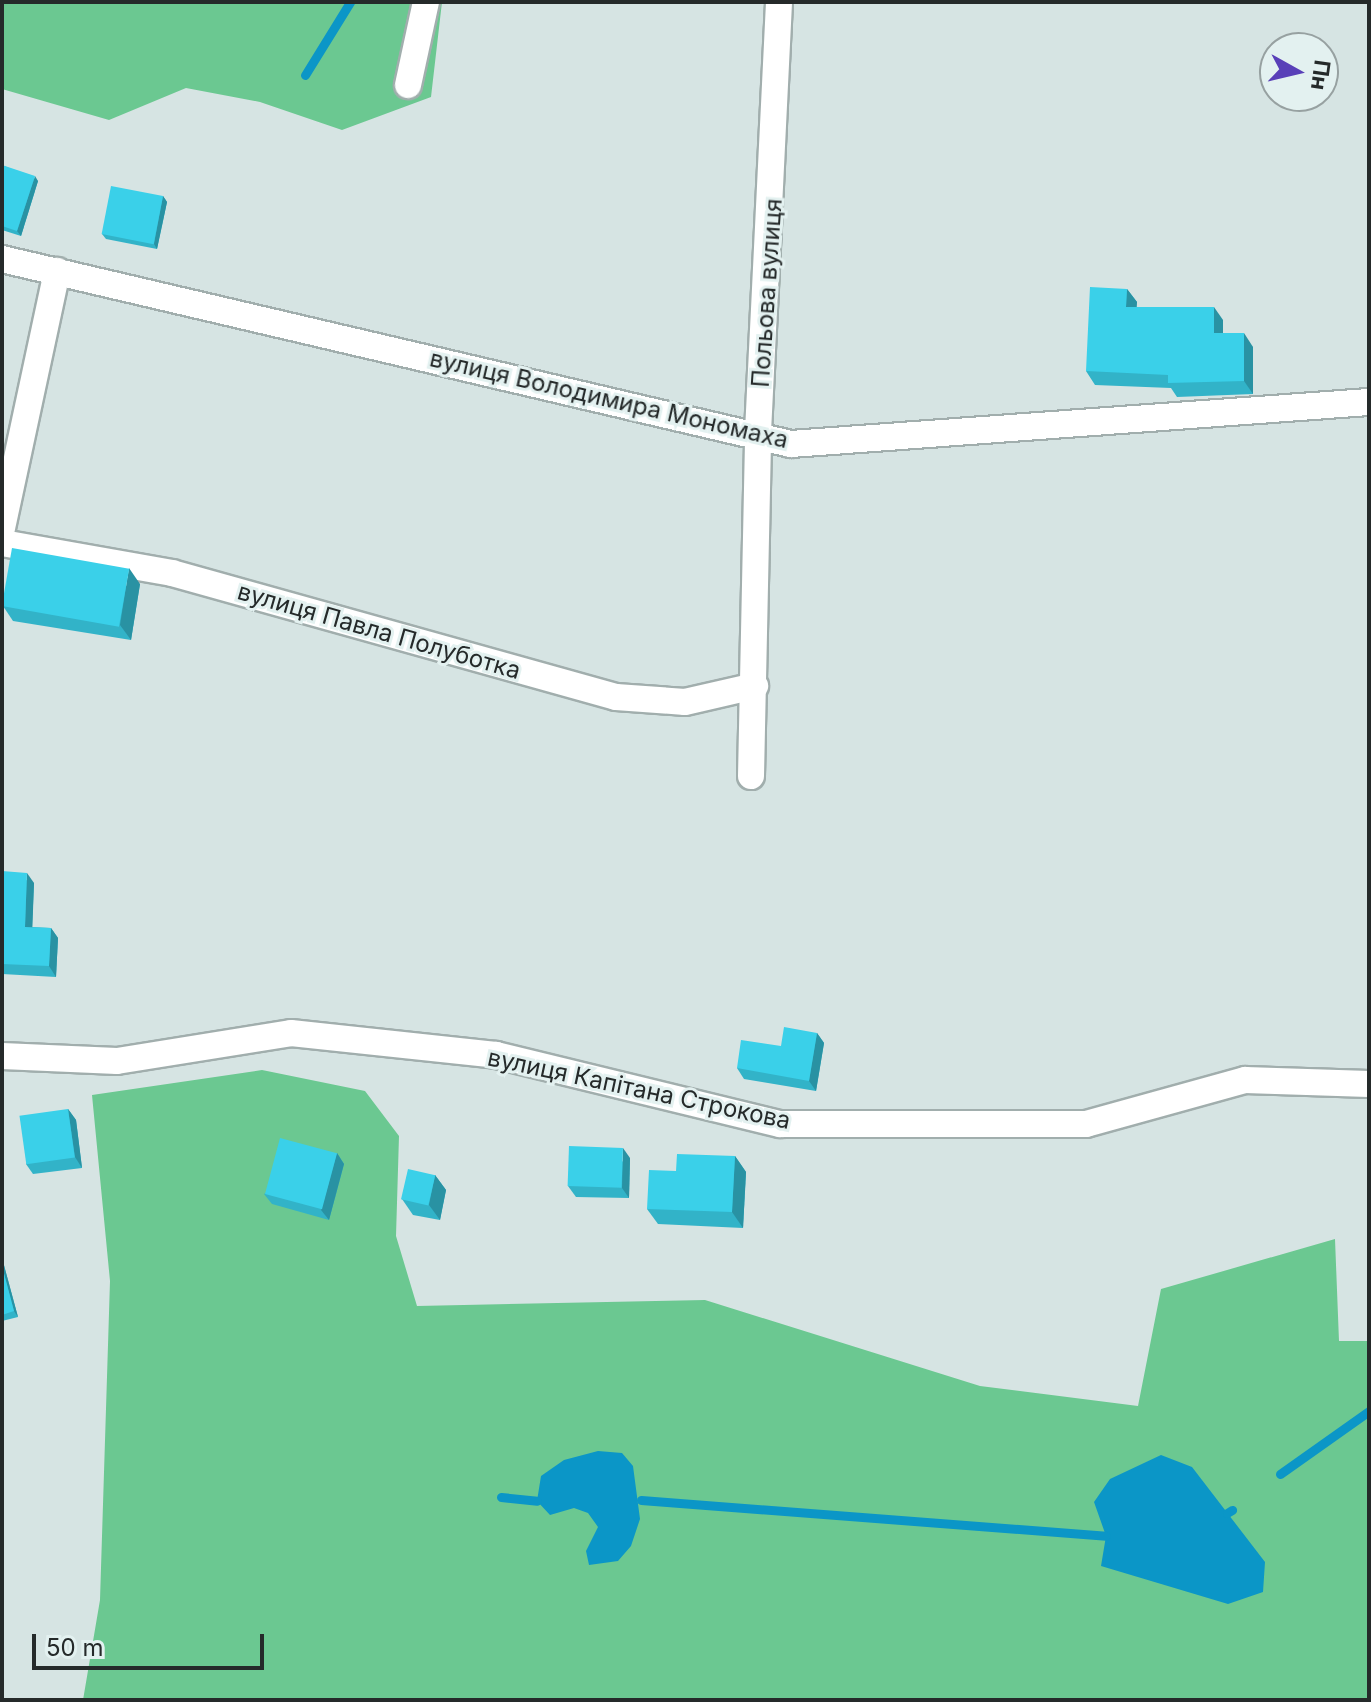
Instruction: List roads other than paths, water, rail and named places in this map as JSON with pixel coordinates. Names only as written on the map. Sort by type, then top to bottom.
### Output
[{"type":"street","points":[[408,85],[426,2]]},
{"type":"street","name":"Польова вулиця","points":[[751,776],[758,432],[779,2]]},
{"type":"street","name":"вулиця Володимира Мономаха","points":[[2,259],[758,432],[791,444],[1369,402]]},
{"type":"street","points":[[2,528],[57,271]]},
{"type":"street","name":"вулиця Павла Полуботка","points":[[2,543],[172,573],[616,697],[685,702],[755,686]]},
{"type":"street","name":"вулиця Капітана Строкова","points":[[2,1056],[117,1061],[291,1033],[496,1055],[780,1124],[1086,1124],[1245,1080],[1369,1084]]},
{"type":"water","points":[[598,1451],[622,1453],[633,1466],[640,1519],[631,1546],[618,1561],[589,1565],[586,1551],[598,1527],[588,1513],[574,1508],[550,1515],[537,1501],[541,1476],[564,1460]]},
{"type":"water","points":[[1161,1455],[1192,1467],[1265,1562],[1263,1592],[1228,1604],[1101,1566],[1106,1536],[1094,1502],[1110,1479]]},
{"type":"waterway","points":[[305,75],[350,2]]},
{"type":"waterway","points":[[1280,1474],[1369,1411]]},
{"type":"waterway","points":[[501,1497],[537,1501]]},
{"type":"waterway","points":[[641,1500],[1106,1536]]},
{"type":"waterway","points":[[1227,1513],[1232,1510]]}]
